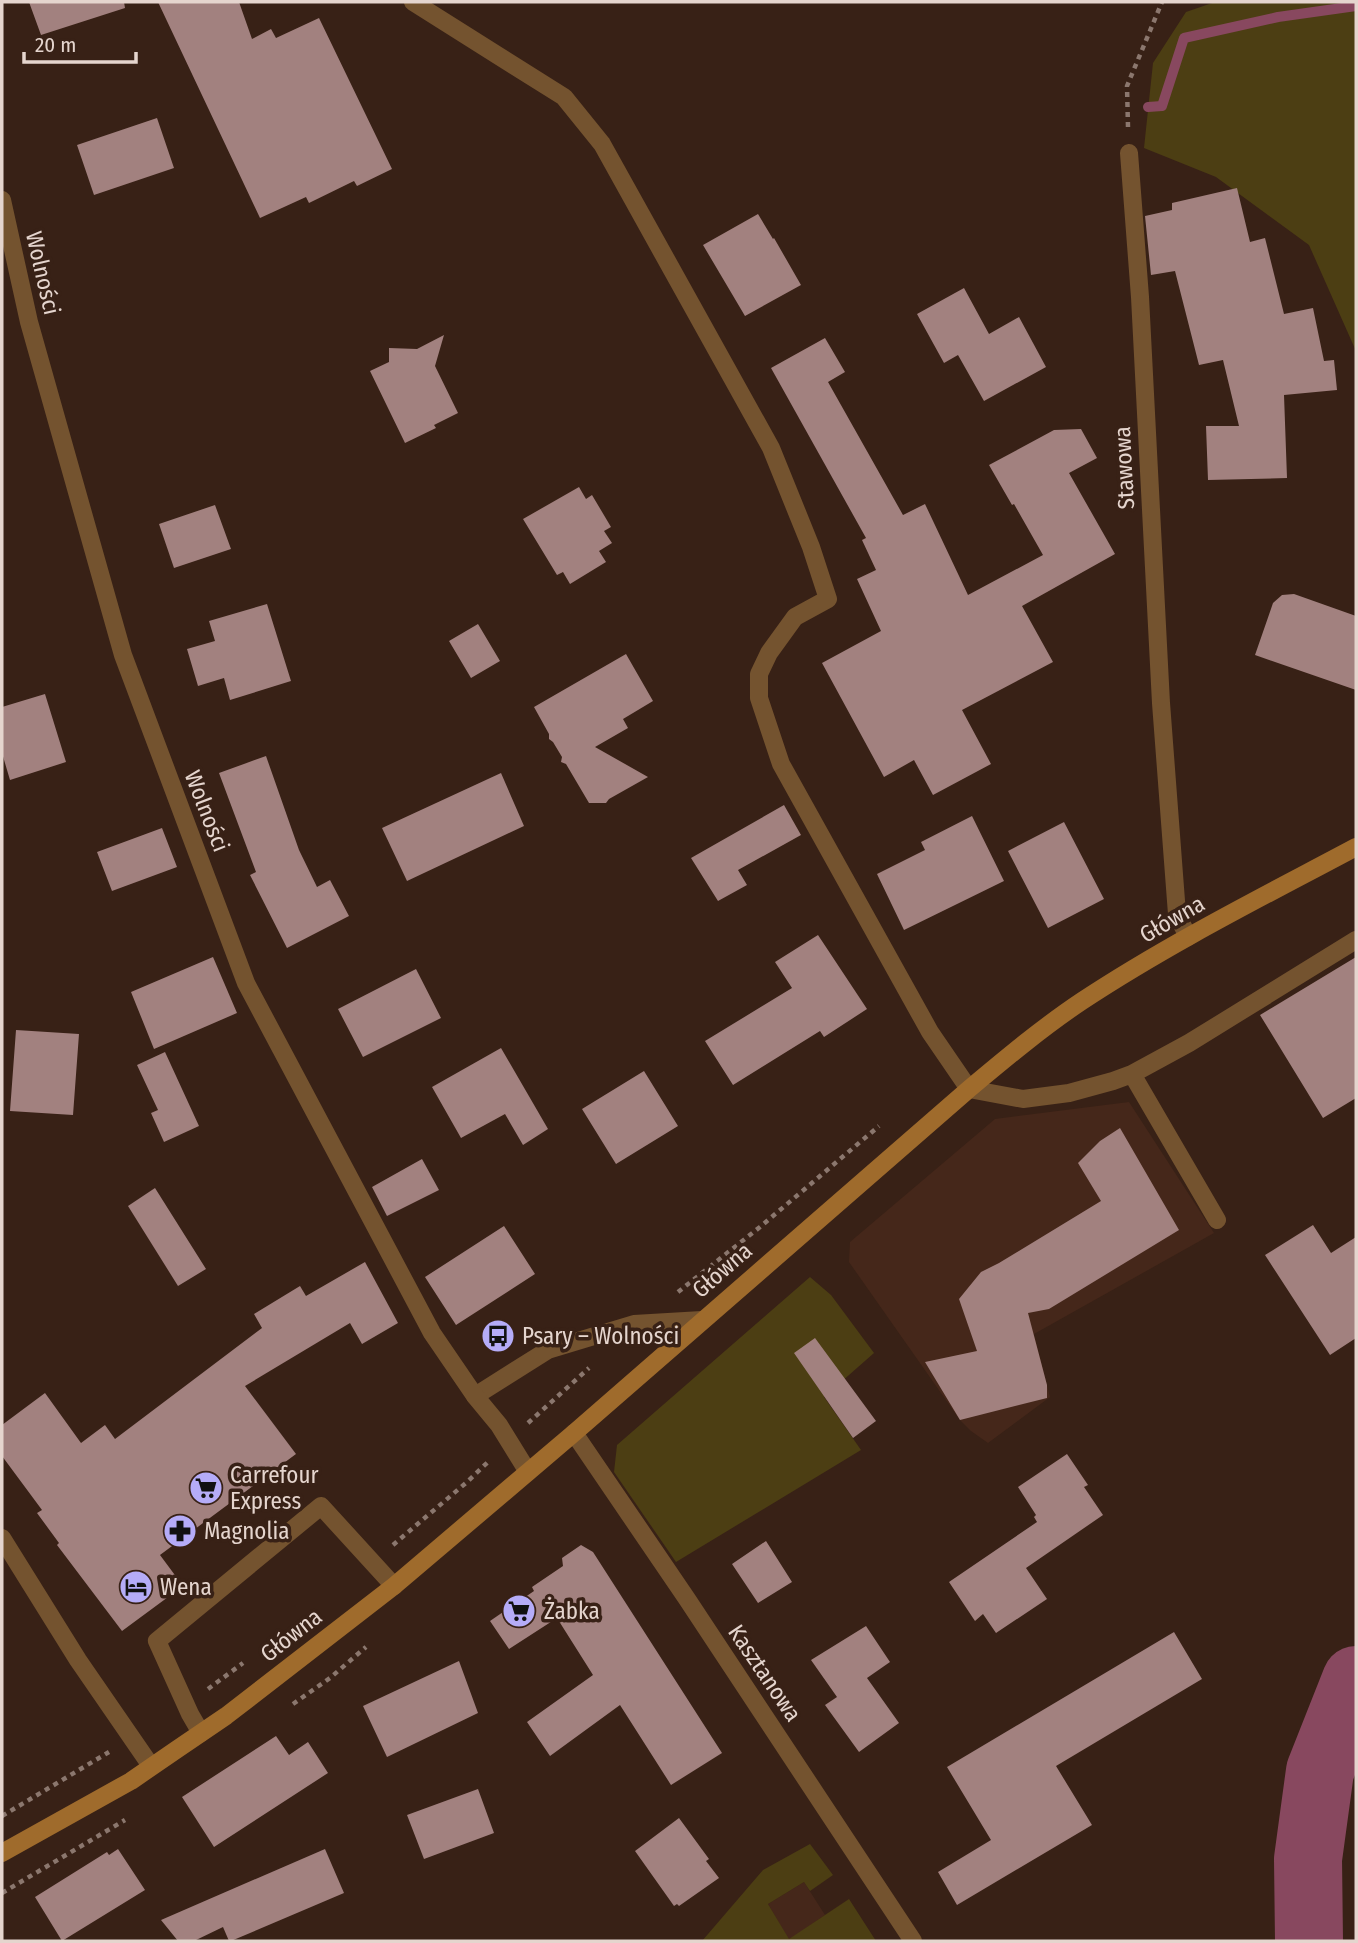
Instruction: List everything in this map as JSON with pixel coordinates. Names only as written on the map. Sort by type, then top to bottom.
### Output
[{"type":"main road","name":"Główna","points":[[2,1853],[120,1787],[201,1733],[394,1586],[1009,1055],[1081,1002],[1188,937],[1356,847]]},
{"type":"street","points":[[413,2],[564,97],[602,144],[771,448],[811,547],[828,598],[795,617],[769,653],[759,674],[759,698],[768,730],[781,764],[930,1032],[969,1089],[1023,1099],[1069,1093],[1132,1074],[1189,1043],[1356,940]]},
{"type":"street","name":"Stawowa","points":[[1129,153],[1140,297],[1162,716],[1177,914],[1188,937]]},
{"type":"street","name":"Wolności","points":[[2,200],[29,322],[123,655],[246,983],[432,1333],[475,1396],[499,1425],[528,1472]]},
{"type":"street","points":[[1132,1074],[1217,1220]]},
{"type":"street","points":[[475,1396],[548,1350],[634,1324],[702,1321]]},
{"type":"street","name":"Kasztanowa","points":[[574,1433],[913,1941]]},
{"type":"street","points":[[201,1733],[157,1641],[321,1506],[394,1586]]},
{"type":"street","points":[[2,1538],[78,1660],[151,1766]]},
{"type":"path","points":[[1129,153],[1127,86],[1162,2]]},
{"type":"shaded area","points":[[1215,2],[1356,2],[1356,351],[1309,245],[1216,177],[1144,148],[1153,63],[1186,12]]},
{"type":"shaded area","points":[[1129,1102],[1214,1233],[1034,1334],[1050,1397],[988,1443],[960,1420],[849,1262],[850,1242],[995,1119]]},
{"type":"shaded area","points":[[810,1277],[831,1295],[874,1353],[824,1397],[861,1450],[676,1562],[614,1472],[617,1445]]},
{"type":"shaded area","points":[[810,1844],[833,1875],[810,1891],[804,1882],[768,1904],[789,1939],[849,1899],[876,1941],[702,1941],[763,1870]]},
{"type":"shaded area","points":[[804,1882],[825,1915],[789,1940],[768,1904]]},
{"type":"building","points":[[29,2],[124,2],[125,8],[41,35]]},
{"type":"building","points":[[158,2],[239,2],[252,39],[271,29],[276,38],[319,18],[392,169],[357,186],[354,181],[309,203],[306,197],[260,218]]},
{"type":"building","points":[[157,118],[174,168],[94,195],[77,145]]},
{"type":"building","points":[[1237,188],[1250,242],[1265,238],[1284,314],[1313,308],[1324,361],[1334,360],[1337,390],[1284,395],[1287,478],[1208,480],[1206,426],[1239,426],[1223,360],[1199,365],[1175,271],[1151,275],[1145,216],[1172,210],[1172,203]]},
{"type":"building","points":[[758,214],[801,285],[745,316],[703,245]]},
{"type":"building","points":[[964,288],[989,334],[1019,317],[1046,367],[984,401],[958,355],[944,363],[917,314]]},
{"type":"building","points":[[444,335],[435,366],[458,413],[434,425],[436,428],[405,443],[370,371],[389,362],[389,348],[417,349]]},
{"type":"building","points":[[825,338],[845,372],[828,382],[903,515],[925,504],[968,595],[1043,555],[989,465],[1054,430],[1081,429],[1097,458],[1069,473],[1115,554],[1022,606],[1053,662],[962,710],[991,764],[933,795],[914,760],[884,777],[822,663],[881,631],[857,579],[876,570],[862,540],[866,538],[771,368]]},
{"type":"building","points":[[579,487],[586,499],[592,495],[611,527],[604,531],[612,543],[599,551],[606,562],[570,584],[563,572],[557,575],[523,519]]},
{"type":"building","points":[[215,505],[231,549],[174,568],[159,524]]},
{"type":"building","points":[[1294,594],[1356,616],[1356,690],[1255,655],[1273,603],[1282,595]]},
{"type":"building","points":[[267,604],[291,681],[230,700],[224,678],[198,686],[187,649],[215,641],[209,621]]},
{"type":"building","points":[[478,624],[500,661],[471,678],[449,641]]},
{"type":"building","points":[[626,654],[653,701],[623,719],[628,728],[595,747],[648,777],[606,803],[589,803],[566,764],[561,762],[562,757],[549,739],[549,734],[534,707]]},
{"type":"building","points":[[45,694],[66,762],[10,780],[2,753],[2,707]]},
{"type":"building","points":[[266,756],[299,850],[317,887],[330,880],[349,916],[287,948],[250,875],[256,872],[219,773]]},
{"type":"building","points":[[501,773],[524,826],[407,881],[382,828]]},
{"type":"building","points":[[784,805],[801,835],[738,870],[747,885],[718,901],[691,858]]},
{"type":"building","points":[[972,816],[1004,881],[904,930],[877,874],[925,850],[921,842]]},
{"type":"building","points":[[1064,822],[1104,899],[1048,928],[1008,851]]},
{"type":"building","points":[[162,828],[177,867],[112,891],[97,852]]},
{"type":"building","points":[[818,935],[867,1009],[824,1037],[820,1031],[733,1085],[705,1041],[792,988],[775,962]]},
{"type":"building","points":[[213,957],[237,1013],[154,1049],[131,992]]},
{"type":"building","points":[[1356,957],[1356,1098],[1323,1118],[1260,1015]]},
{"type":"building","points":[[416,969],[441,1018],[363,1057],[338,1009]]},
{"type":"building","points":[[16,1030],[79,1034],[73,1115],[10,1111]]},
{"type":"building","points":[[501,1048],[548,1129],[523,1145],[505,1114],[461,1138],[432,1087]]},
{"type":"building","points":[[165,1052],[199,1126],[164,1142],[151,1113],[158,1110],[137,1065]]},
{"type":"building","points":[[644,1071],[678,1126],[616,1164],[582,1109]]},
{"type":"building","points":[[1120,1128],[1179,1230],[1049,1309],[1028,1313],[1047,1385],[1047,1398],[960,1420],[925,1362],[977,1351],[959,1299],[981,1272],[1101,1201],[1078,1163],[1100,1141]]},
{"type":"building","points":[[422,1159],[439,1190],[387,1216],[372,1187]]},
{"type":"building","points":[[155,1188],[206,1269],[178,1286],[128,1206]]},
{"type":"building","points":[[1313,1225],[1331,1253],[1356,1237],[1356,1338],[1330,1355],[1265,1255]]},
{"type":"building","points":[[504,1226],[535,1274],[456,1325],[425,1277]]},
{"type":"building","points":[[365,1262],[398,1323],[362,1344],[350,1323],[245,1386],[296,1454],[160,1555],[183,1586],[122,1631],[57,1545],[59,1543],[37,1513],[42,1510],[2,1456],[2,1425],[45,1393],[81,1443],[105,1425],[115,1439],[262,1328],[254,1314],[300,1286],[306,1296]]},
{"type":"building","points":[[815,1338],[876,1421],[853,1438],[794,1353]]},
{"type":"building","points":[[1067,1454],[1088,1485],[1084,1487],[1103,1515],[1026,1568],[1047,1599],[996,1633],[983,1614],[975,1621],[949,1582],[1037,1522],[1034,1517],[1036,1515],[1018,1487]]},
{"type":"building","points":[[766,1541],[792,1582],[758,1603],[732,1564]]},
{"type":"building","points":[[581,1545],[593,1552],[722,1753],[671,1785],[620,1705],[550,1756],[527,1722],[593,1675],[557,1618],[509,1649],[490,1621],[534,1591],[532,1587],[563,1566],[562,1558]]},
{"type":"building","points":[[866,1626],[890,1662],[867,1678],[899,1723],[859,1752],[825,1705],[837,1697],[811,1660]]},
{"type":"building","points":[[1174,1632],[1202,1679],[1056,1766],[1092,1825],[957,1905],[938,1872],[991,1840],[947,1767]]},
{"type":"building","points":[[459,1661],[478,1713],[387,1757],[363,1706]]},
{"type":"building","points":[[276,1736],[289,1755],[308,1742],[328,1773],[214,1847],[182,1797]]},
{"type":"building","points":[[478,1789],[494,1833],[424,1859],[407,1815]]},
{"type":"building","points":[[679,1818],[709,1859],[706,1861],[719,1878],[679,1906],[674,1906],[635,1851]]},
{"type":"building","points":[[118,1849],[145,1890],[62,1941],[35,1897],[107,1852],[109,1855]]},
{"type":"building","points":[[325,1849],[344,1893],[231,1941],[223,1927],[194,1941],[178,1941],[161,1920]]},
{"type":"waterway","points":[[1148,107],[1162,106],[1184,38],[1278,17],[1356,6]]},
{"type":"waterway","points":[[1309,1941],[1308,1859],[1320,1771],[1356,1680]]},
{"type":"place","name":"Psary – Wolności","points":[[498,1336]]},
{"type":"place","name":"Carrefour Express","points":[[206,1488]]},
{"type":"place","name":"Magnolia","points":[[180,1531]]},
{"type":"place","name":"Wena","points":[[136,1587]]},
{"type":"place","name":"Żabka","points":[[519,1611]]}]
